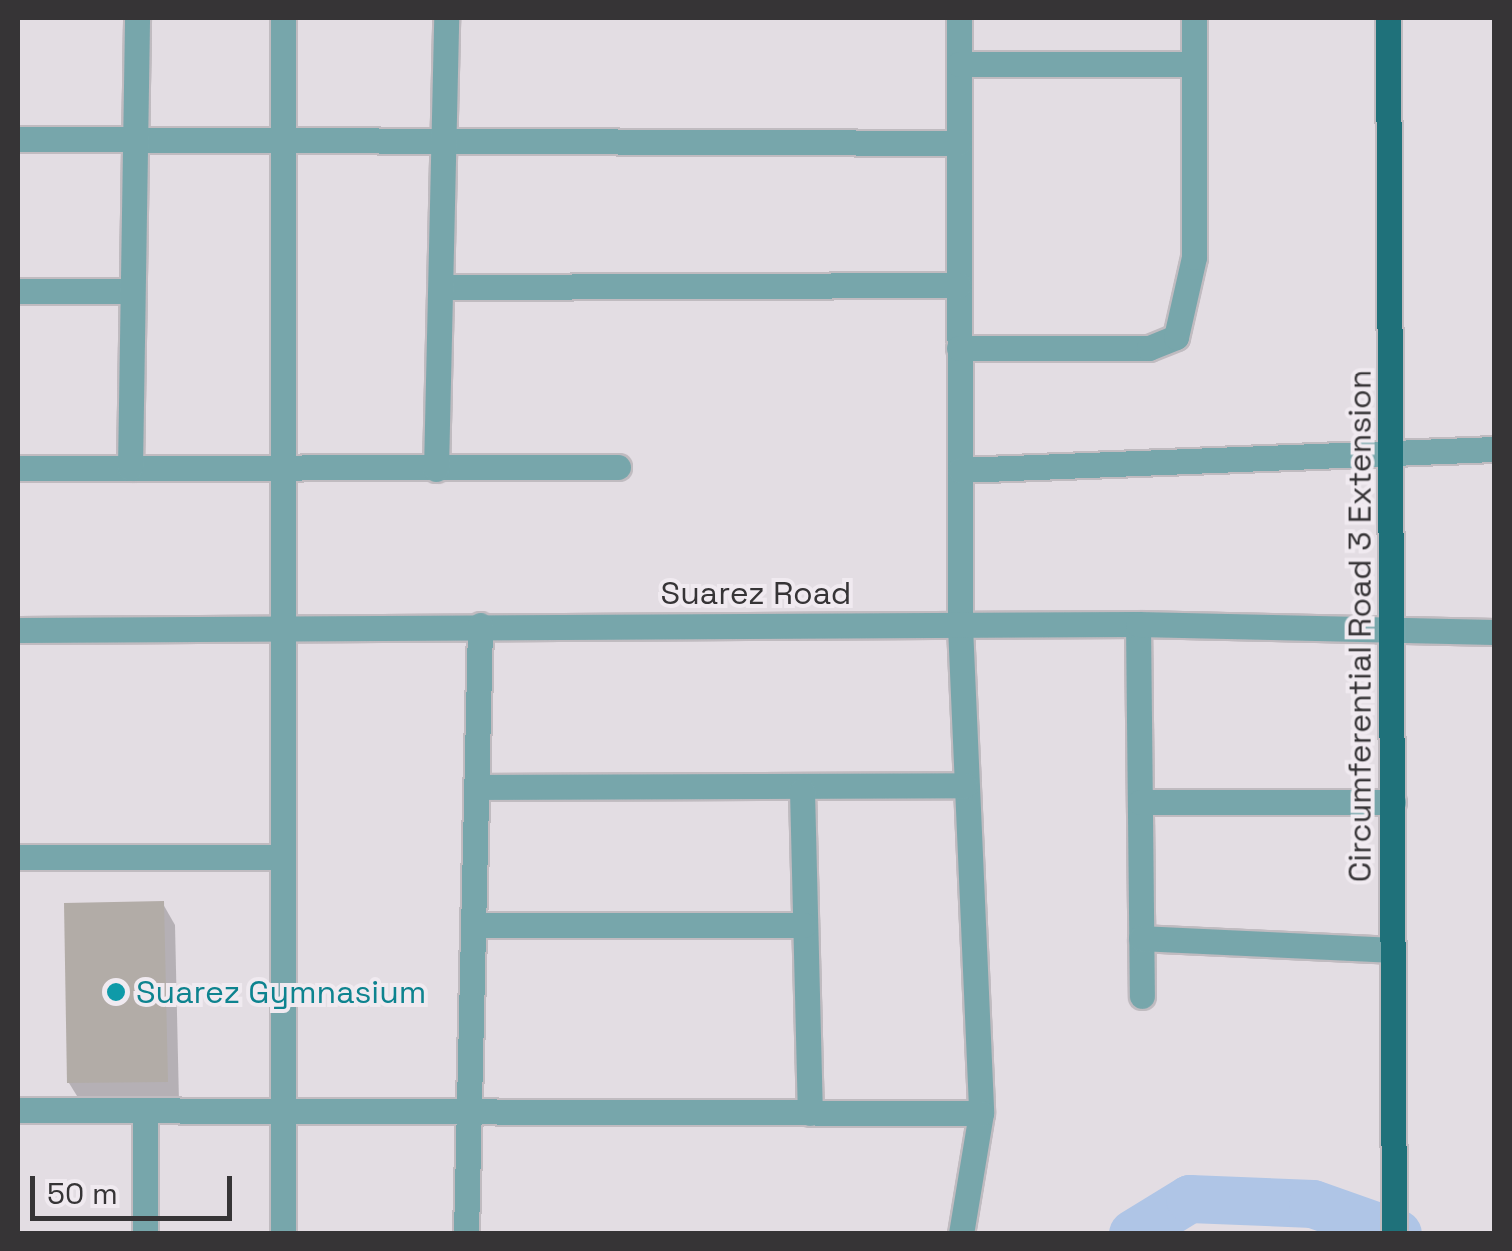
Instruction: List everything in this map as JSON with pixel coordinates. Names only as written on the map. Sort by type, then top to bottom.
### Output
[{"type":"main road","name":"Circumferential Road 3 Extension","points":[[1388,18],[1394,1234]]},
{"type":"street","points":[[130,468],[129,291],[137,18]]},
{"type":"street","points":[[283,1234],[284,18]]},
{"type":"street","points":[[436,469],[446,18]]},
{"type":"street","points":[[959,18],[960,626],[981,1113],[961,1234]]},
{"type":"street","points":[[959,348],[1148,348],[1176,337],[1194,257],[1194,18]]},
{"type":"street","points":[[959,64],[1192,64]]},
{"type":"street","points":[[18,139],[445,146],[959,143]]},
{"type":"street","points":[[442,287],[959,285]]},
{"type":"street","points":[[18,291],[129,291]]},
{"type":"street","points":[[960,470],[1494,449]]},
{"type":"street","points":[[18,468],[283,473],[618,467]]},
{"type":"street","points":[[1138,624],[1142,996]]},
{"type":"street","name":"Suarez Road","points":[[18,630],[283,625],[1138,624],[1494,632]]},
{"type":"street","points":[[466,1234],[466,1109],[480,787],[480,625]]},
{"type":"street","points":[[480,787],[802,790],[965,785]]},
{"type":"street","points":[[802,790],[810,1113]]},
{"type":"street","points":[[1140,802],[1393,802]]},
{"type":"street","points":[[18,857],[283,858]]},
{"type":"street","points":[[474,924],[804,924]]},
{"type":"street","points":[[1142,938],[1393,950]]},
{"type":"street","points":[[18,1110],[283,1106],[981,1113]]},
{"type":"street","points":[[144,1234],[145,1110]]},
{"type":"building","name":"Suarez Gymnasium","points":[[164,901],[168,1082],[67,1083],[64,903]]},
{"type":"waterway","points":[[1133,1234],[1190,1199],[1313,1204],[1398,1234]]},
{"type":"place","name":"Suarez Gymnasium","points":[[116,992]]}]
